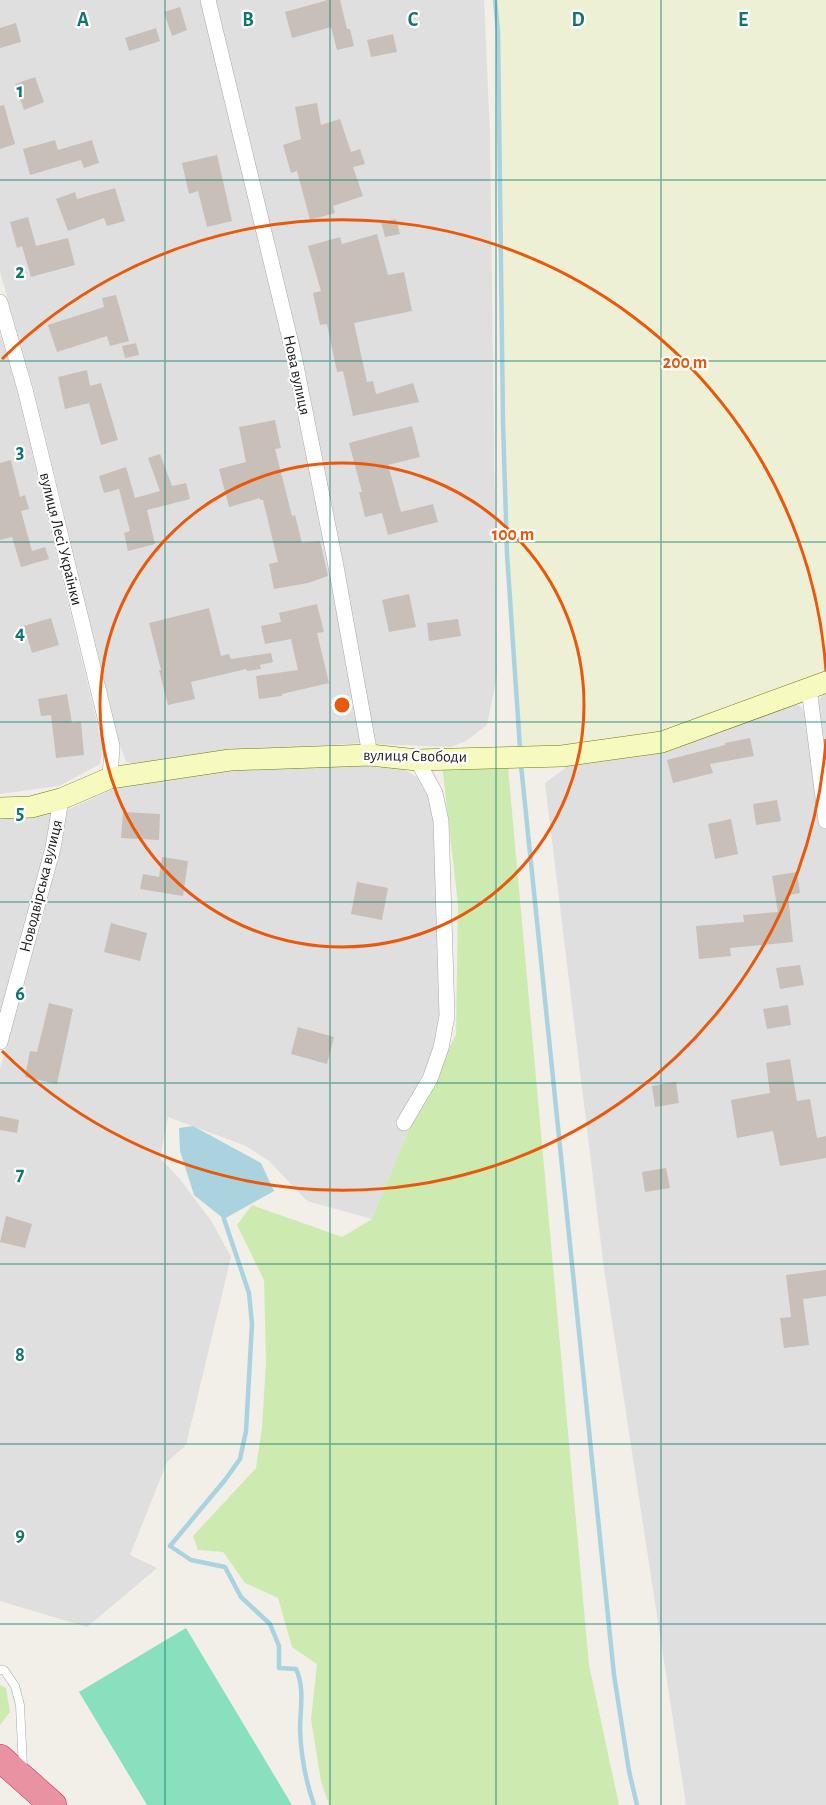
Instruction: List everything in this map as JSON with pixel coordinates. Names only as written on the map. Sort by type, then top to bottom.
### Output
[{"type":"highway","points":[[0,1758],[53,1805]]},
{"type":"main road","name":"вулиця Свободи","points":[[0,808],[31,807],[61,799],[110,778],[230,760],[370,754],[417,759],[562,756],[662,742],[817,685]]},
{"type":"street","name":"Нова вулиця","points":[[208,0],[294,356],[335,561],[370,754]]},
{"type":"street","name":"вулиця Лесі Українки","points":[[0,303],[26,393],[112,746],[110,778]]},
{"type":"street","points":[[817,685],[826,821]]},
{"type":"street","points":[[404,1123],[430,1079],[441,1048],[447,1016],[441,821],[435,793],[417,759]]},
{"type":"street","name":"Новодвірська вулиця","points":[[0,1042],[53,848],[61,799]]},
{"type":"lane","points":[[0,1670],[4,1670],[15,1686],[20,1705],[24,1779]]},
{"type":"shaded area","points":[[0,0],[203,0],[289,357],[363,743],[230,751],[142,765],[126,762],[34,390],[0,272]]},
{"type":"shaded area","points":[[213,0],[484,0],[490,134],[497,676],[487,725],[466,741],[451,747],[373,744]]},
{"type":"shaded area","points":[[0,333],[18,395],[103,747],[100,764],[59,786],[0,794]]},
{"type":"shaded area","points":[[826,690],[826,1805],[686,1805],[604,1269],[545,783],[572,763],[791,704],[800,706],[808,716],[819,712],[819,700]]},
{"type":"shaded area","points":[[368,765],[402,768],[420,779],[429,795],[437,821],[441,1015],[436,1047],[399,1123],[408,1131],[372,1219],[307,1201],[269,1161],[246,1146],[168,1117],[160,1158],[179,1178],[212,1222],[231,1257],[186,1445],[167,1462],[130,1555],[157,1568],[87,1627],[0,1601],[0,1069],[60,850],[67,810],[114,789],[232,768]]},
{"type":"shaded area","points":[[54,806],[49,836],[0,1015],[0,815]]},
{"type":"green space","points":[[495,0],[826,0],[826,682],[662,742],[520,748],[507,554],[498,31]]},
{"type":"green space","points":[[442,765],[508,767],[589,1665],[619,1805],[329,1805],[321,1781],[311,1719],[317,1664],[292,1647],[278,1598],[245,1583],[223,1552],[198,1550],[193,1536],[256,1468],[262,1427],[266,1362],[264,1280],[237,1225],[252,1205],[342,1237],[372,1219],[408,1131],[456,1034],[458,904]]},
{"type":"green space","points":[[186,1628],[292,1805],[147,1805],[79,1692]]},
{"type":"green space","points":[[0,1685],[6,1688],[10,1712],[0,1725]]},
{"type":"water","points":[[193,1126],[261,1163],[274,1191],[224,1219],[194,1195],[180,1151],[179,1128]]},
{"type":"building","points":[[328,0],[340,0],[354,46],[337,50],[331,27],[292,38],[285,12]]},
{"type":"building","points":[[180,7],[187,30],[172,36],[164,12]]},
{"type":"building","points":[[16,23],[21,42],[0,48],[0,28]]},
{"type":"building","points":[[156,28],[160,41],[129,51],[125,38]]},
{"type":"building","points":[[393,34],[397,52],[371,57],[367,40]]},
{"type":"building","points":[[35,77],[44,102],[24,110],[15,84]]},
{"type":"building","points":[[317,103],[321,125],[340,119],[351,152],[360,149],[365,164],[353,167],[363,196],[333,206],[335,213],[310,220],[297,171],[291,173],[283,145],[301,139],[295,107]]},
{"type":"building","points":[[4,105],[15,144],[0,149],[0,106]]},
{"type":"building","points":[[55,140],[58,150],[92,140],[99,163],[84,168],[81,160],[30,175],[23,149]]},
{"type":"building","points":[[217,155],[232,221],[207,227],[198,191],[189,194],[182,163]]},
{"type":"building","points":[[115,188],[125,221],[107,226],[104,218],[68,231],[56,199],[75,192],[77,199]]},
{"type":"building","points":[[28,217],[36,246],[68,238],[75,265],[31,277],[22,246],[17,248],[10,222]]},
{"type":"building","points":[[396,219],[400,234],[385,237],[381,222]]},
{"type":"building","points":[[377,234],[388,275],[404,272],[412,311],[354,323],[367,382],[373,381],[376,394],[413,383],[419,402],[353,416],[343,371],[337,372],[327,324],[320,325],[313,293],[321,291],[308,246],[340,237],[342,244]]},
{"type":"building","points":[[116,295],[129,341],[110,346],[107,336],[57,352],[48,325],[104,307],[102,298]]},
{"type":"building","points":[[136,343],[139,355],[125,358],[122,346]]},
{"type":"building","points":[[87,370],[90,386],[101,383],[118,440],[101,445],[89,403],[65,409],[58,377]]},
{"type":"building","points":[[275,420],[281,448],[275,449],[292,516],[295,515],[302,543],[320,541],[328,576],[308,583],[274,589],[269,564],[278,562],[263,500],[260,498],[229,507],[219,469],[246,462],[239,427]]},
{"type":"building","points":[[412,426],[420,457],[388,465],[401,512],[433,504],[438,522],[388,535],[382,513],[365,517],[359,492],[362,492],[349,443]]},
{"type":"building","points":[[160,454],[172,486],[186,483],[190,499],[147,510],[155,544],[128,551],[124,533],[130,531],[119,489],[104,493],[99,476],[126,467],[135,498],[160,491],[148,458]]},
{"type":"building","points":[[11,460],[20,497],[25,495],[29,509],[21,511],[32,551],[45,547],[49,559],[21,567],[12,537],[0,540],[0,463]]},
{"type":"building","points":[[409,594],[416,627],[389,632],[382,600]]},
{"type":"building","points":[[317,604],[324,632],[317,633],[329,683],[282,694],[282,696],[259,699],[256,676],[298,670],[291,639],[265,644],[261,626],[281,622],[279,613]]},
{"type":"building","points":[[209,608],[221,656],[229,654],[231,659],[271,653],[273,662],[260,665],[261,669],[247,671],[246,669],[191,682],[195,699],[168,705],[149,623]]},
{"type":"building","points":[[51,618],[59,645],[32,653],[24,626]]},
{"type":"building","points":[[458,619],[461,636],[429,641],[427,623]]},
{"type":"building","points":[[67,694],[72,723],[81,722],[84,755],[56,758],[51,715],[41,716],[38,699]]},
{"type":"building","points":[[750,738],[754,756],[710,764],[713,773],[673,783],[667,760]]},
{"type":"building","points":[[777,800],[781,821],[756,825],[753,804]]},
{"type":"building","points":[[123,812],[160,814],[159,840],[121,838]]},
{"type":"building","points":[[731,819],[738,854],[715,859],[708,824]]},
{"type":"building","points":[[162,857],[188,861],[183,896],[140,889],[143,874],[159,877]]},
{"type":"building","points":[[797,872],[800,893],[788,895],[793,942],[730,948],[731,956],[699,959],[696,926],[744,922],[743,915],[778,912],[772,876]]},
{"type":"building","points":[[357,882],[388,888],[382,920],[351,914]]},
{"type":"building","points":[[111,923],[147,933],[140,961],[104,952]]},
{"type":"building","points":[[800,965],[804,985],[780,989],[776,968]]},
{"type":"building","points":[[49,1003],[73,1009],[57,1084],[25,1077],[30,1051],[37,1052]]},
{"type":"building","points":[[788,1005],[791,1025],[767,1029],[763,1009]]},
{"type":"building","points":[[298,1027],[334,1037],[327,1064],[291,1054]]},
{"type":"building","points":[[790,1059],[797,1101],[810,1099],[817,1138],[826,1136],[826,1158],[780,1166],[773,1131],[737,1138],[731,1100],[770,1093],[766,1063]]},
{"type":"building","points":[[676,1082],[679,1103],[655,1107],[652,1086]]},
{"type":"building","points":[[0,1116],[19,1120],[17,1133],[0,1130]]},
{"type":"building","points":[[666,1168],[670,1188],[645,1192],[642,1172]]},
{"type":"building","points":[[6,1216],[32,1224],[25,1248],[0,1242]]},
{"type":"building","points":[[826,1270],[826,1296],[803,1299],[809,1345],[784,1348],[780,1318],[791,1317],[786,1275]]},
{"type":"waterway","points":[[495,0],[498,31],[507,554],[520,748]]},
{"type":"waterway","points":[[521,765],[614,1675],[629,1771],[637,1805]]},
{"type":"waterway","points":[[224,1219],[249,1293],[252,1324],[246,1431],[240,1459],[170,1546],[191,1560],[225,1567],[241,1597],[270,1624],[279,1646],[279,1668],[296,1669],[301,1691],[301,1749],[314,1805]]}]
